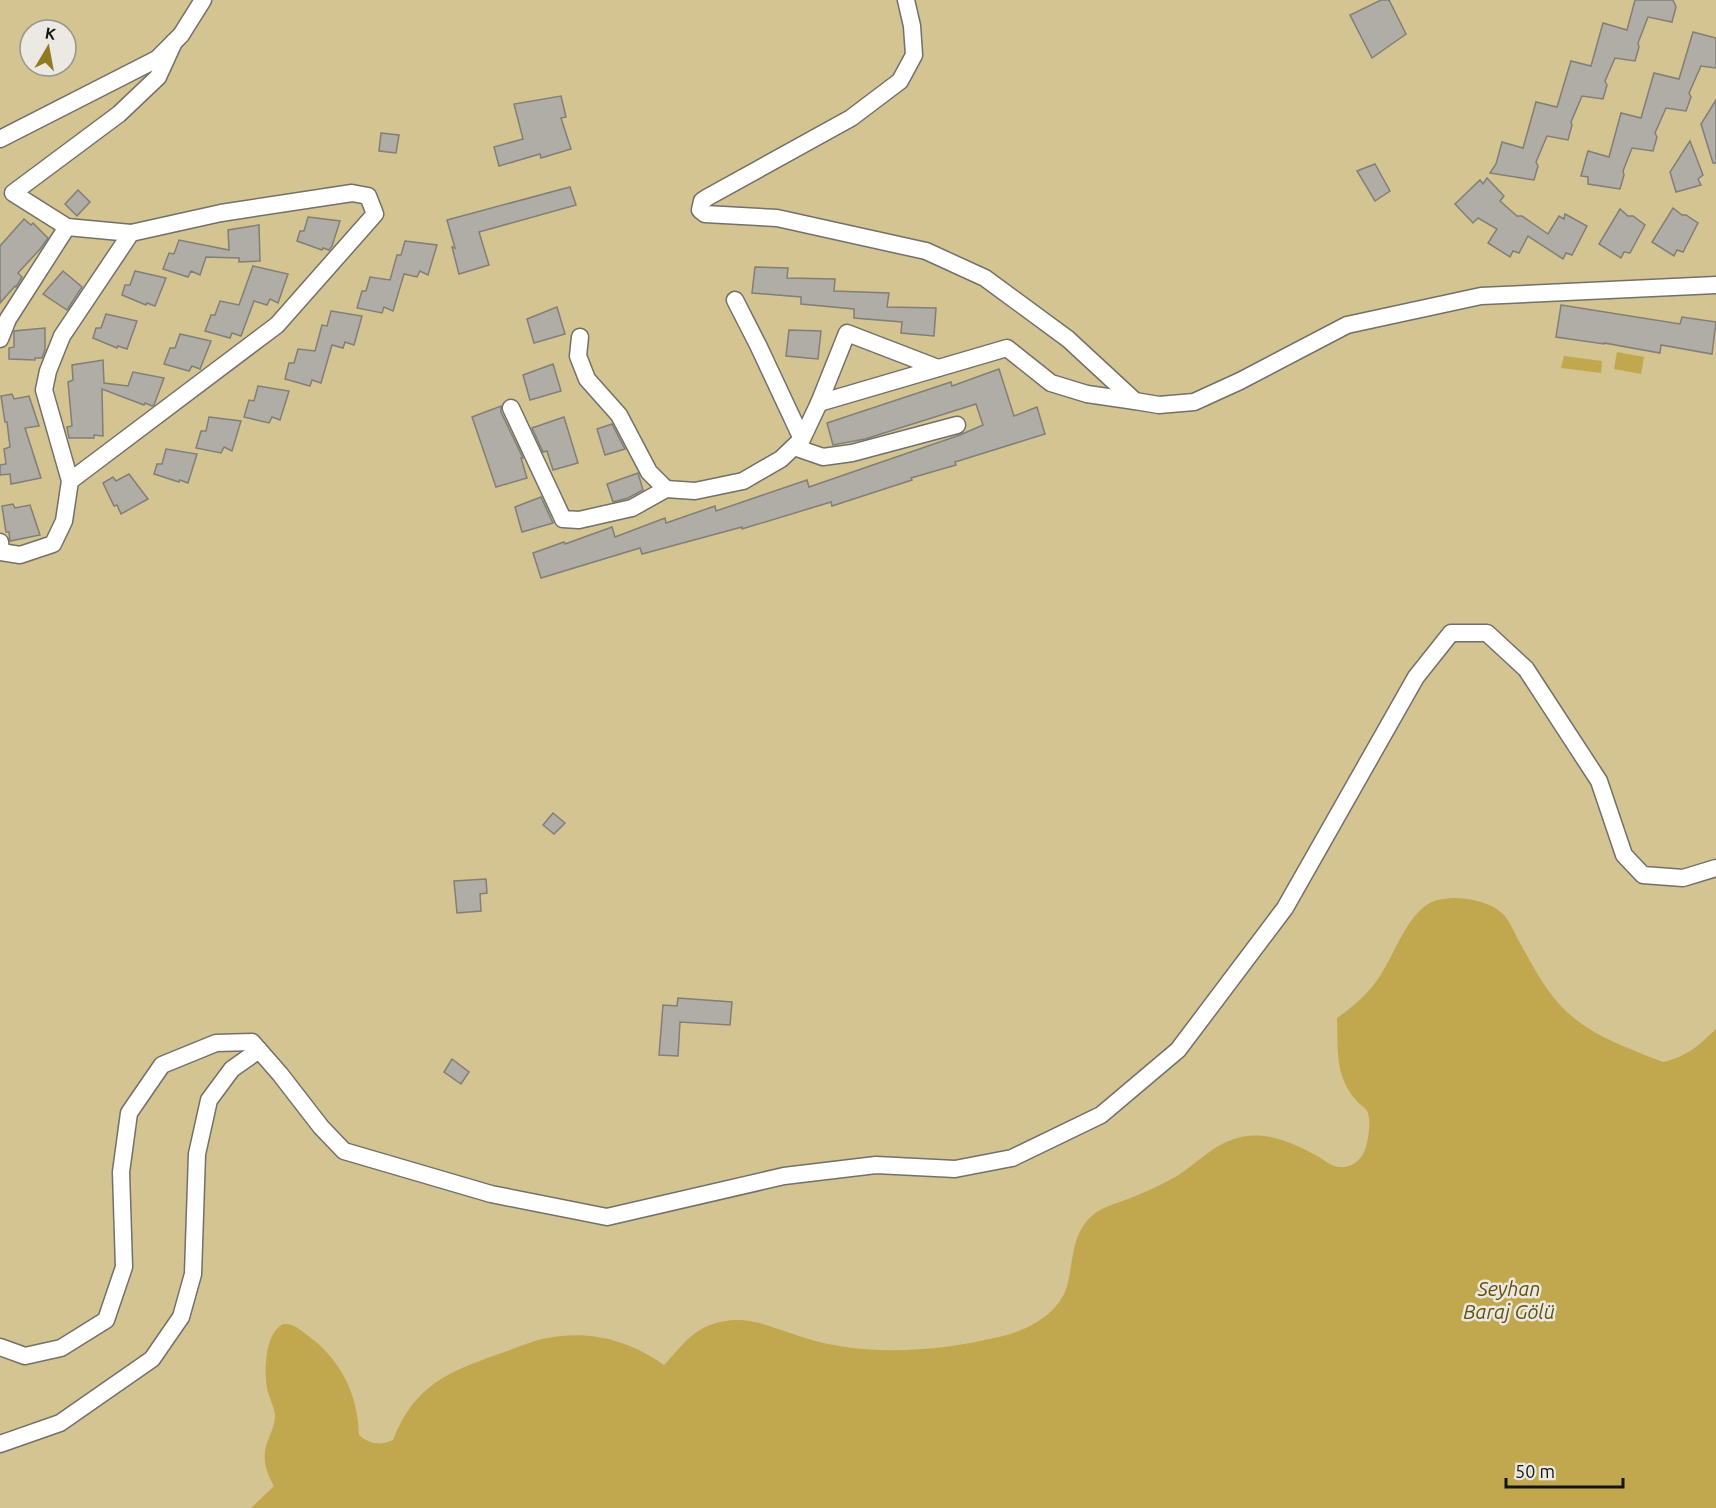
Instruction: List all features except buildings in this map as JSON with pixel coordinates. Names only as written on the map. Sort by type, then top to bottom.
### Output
[{"type":"street","points":[[0,139],[157,59],[181,35],[203,0]]},
{"type":"street","points":[[906,0],[912,26],[914,55],[900,81],[851,118],[708,197],[702,201],[700,210],[705,214],[777,218],[926,251],[985,278],[1068,339],[1134,401]]},
{"type":"street","points":[[70,481],[277,325],[375,214],[368,196],[352,194],[221,213],[131,233],[67,227],[13,193],[119,114],[135,99],[158,77],[174,42]]},
{"type":"street","points":[[0,339],[8,319],[67,227]]},
{"type":"street","points":[[0,542],[1,552],[20,555],[52,544],[64,521],[70,481],[44,390],[48,371],[62,336],[131,233]]},
{"type":"street","points":[[819,403],[1007,348],[1051,383],[1087,394],[1159,405],[1194,402],[1240,381],[1347,325],[1481,296],[1716,285]]},
{"type":"street","points":[[735,300],[758,345],[798,443],[823,457],[852,453],[957,425]]},
{"type":"street","points":[[511,408],[563,519],[579,520],[632,508],[666,489],[695,491],[743,482],[781,459],[798,443],[819,403],[847,333],[938,368]]},
{"type":"street","points":[[580,337],[578,356],[587,378],[620,415],[649,472],[666,489]]},
{"type":"street","points":[[0,1347],[25,1356],[61,1348],[106,1320],[124,1267],[121,1172],[129,1113],[162,1065],[216,1043],[252,1042],[344,1151],[491,1194],[607,1217],[784,1176],[876,1165],[955,1169],[1012,1158],[1101,1115],[1178,1050],[1285,908],[1416,677],[1451,633],[1487,633],[1526,669],[1599,781],[1624,855],[1643,875],[1683,878],[1716,867]]},
{"type":"street","points":[[0,1444],[60,1422],[152,1359],[181,1317],[193,1274],[197,1154],[209,1100],[232,1069],[259,1050]]},
{"type":"shaded area","points":[[0,0],[1716,0],[1716,1508],[0,1508]]},
{"type":"water","points":[[1617,352],[1644,357],[1641,374],[1614,369]]},
{"type":"water","points":[[1564,356],[1602,361],[1601,373],[1561,368]]},
{"type":"water","name":"Seyhan Baraj Gölü","points":[[1452,898],[1480,902],[1504,915],[1552,996],[1576,1020],[1612,1041],[1663,1062],[1686,1054],[1716,1029],[1716,1508],[251,1508],[274,1486],[266,1468],[265,1456],[275,1415],[267,1388],[266,1363],[272,1335],[283,1324],[290,1324],[299,1329],[329,1355],[351,1392],[359,1435],[371,1442],[384,1443],[393,1440],[411,1406],[422,1394],[448,1375],[463,1367],[520,1346],[558,1336],[606,1338],[636,1349],[664,1365],[695,1333],[729,1320],[754,1322],[832,1345],[879,1350],[939,1347],[1010,1334],[1042,1319],[1059,1303],[1068,1282],[1078,1236],[1091,1217],[1108,1206],[1172,1179],[1226,1142],[1245,1136],[1266,1136],[1298,1146],[1336,1166],[1346,1167],[1353,1164],[1359,1160],[1365,1150],[1369,1120],[1366,1110],[1352,1095],[1342,1076],[1338,1055],[1337,1018],[1361,999],[1376,982],[1414,917],[1430,903]]}]
